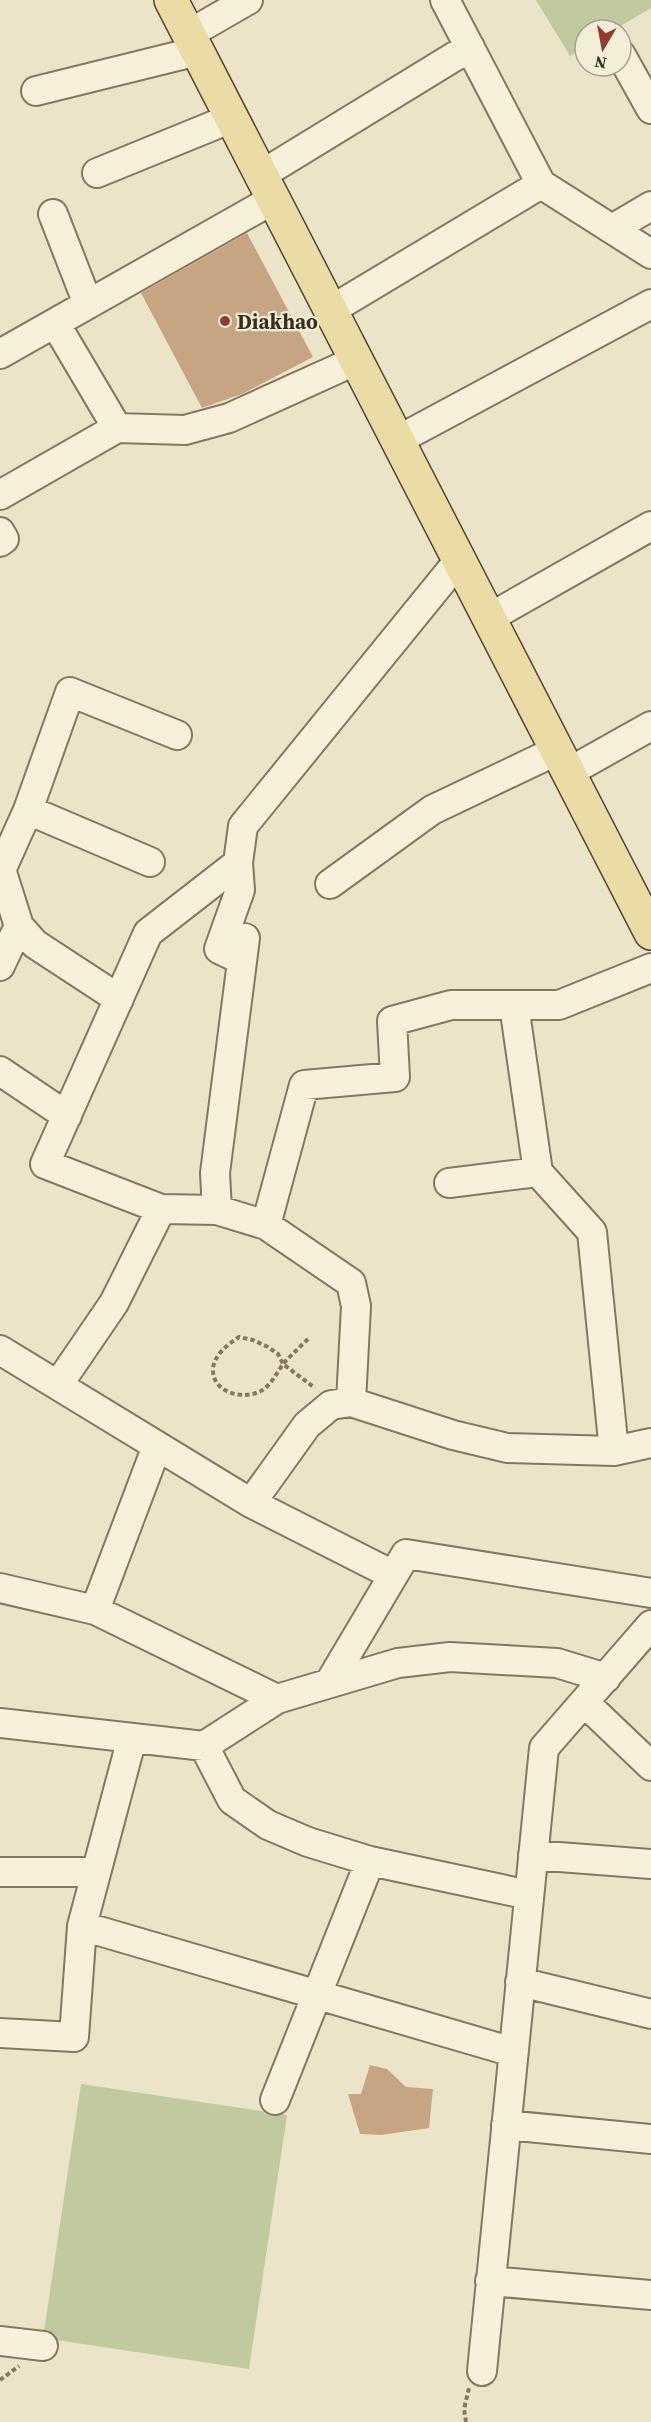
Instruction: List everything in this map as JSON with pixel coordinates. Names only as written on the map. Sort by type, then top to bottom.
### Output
[{"type":"main road","points":[[171,0],[650,927]]},
{"type":"street","points":[[36,91],[193,42],[248,0]]},
{"type":"street","points":[[446,0],[541,184],[651,254]]},
{"type":"street","points":[[0,354],[88,304],[268,187],[470,47]]},
{"type":"street","points":[[633,77],[651,109]]},
{"type":"street","points":[[98,173],[232,118]]},
{"type":"street","points":[[331,310],[541,184]]},
{"type":"street","points":[[612,229],[651,206]]},
{"type":"street","points":[[53,214],[88,304]]},
{"type":"street","points":[[398,441],[651,303]]},
{"type":"street","points":[[55,323],[117,428]]},
{"type":"street","points":[[0,495],[117,428],[186,430],[229,418],[357,360]]},
{"type":"street","points":[[489,618],[651,526]]},
{"type":"street","points":[[0,532],[4,539],[0,542]]},
{"type":"street","points":[[217,1210],[215,1173],[243,949],[219,949],[240,890],[237,863],[243,826],[460,559]]},
{"type":"street","points":[[119,999],[35,944],[19,926],[1,867],[28,810],[70,692],[177,735]]},
{"type":"street","points":[[330,884],[432,810],[651,726]]},
{"type":"street","points":[[28,810],[150,862]]},
{"type":"street","points":[[237,863],[148,933],[45,1164],[161,1209],[217,1210],[266,1225],[351,1283],[356,1306],[341,1403],[307,1425],[250,1503]]},
{"type":"street","points":[[0,966],[19,926]]},
{"type":"street","points":[[266,1225],[304,1085],[395,1077],[392,1020],[451,1005],[559,1005],[651,968]]},
{"type":"street","points":[[514,1005],[538,1172],[592,1232],[614,1451]]},
{"type":"street","points":[[0,1071],[67,1116]]},
{"type":"street","points":[[449,1183],[538,1172]]},
{"type":"street","points":[[58,1385],[114,1303],[161,1209]]},
{"type":"street","points":[[0,1350],[250,1503],[393,1575]]},
{"type":"street","points":[[341,1403],[507,1448],[614,1451],[651,1443]]},
{"type":"street","points":[[94,1610],[157,1446]]},
{"type":"street","points":[[330,1682],[406,1554],[651,1593]]},
{"type":"street","points":[[0,1588],[94,1610],[277,1699]]},
{"type":"street","points":[[482,2371],[544,1748],[651,1625]]},
{"type":"street","points":[[0,1724],[204,1746],[277,1699],[398,1663],[450,1657],[557,1663],[606,1678]]},
{"type":"street","points":[[584,1702],[651,1766]]},
{"type":"street","points":[[0,2033],[74,2037],[82,1926],[132,1738]]},
{"type":"street","points":[[204,1746],[232,1800],[268,1825],[308,1842],[370,1861],[529,1894]]},
{"type":"street","points":[[533,1855],[651,1864]]},
{"type":"street","points":[[274,2100],[370,1861]]},
{"type":"street","points":[[0,1872],[96,1872]]},
{"type":"street","points":[[82,1926],[513,2052]]},
{"type":"street","points":[[520,1982],[651,2014]]},
{"type":"street","points":[[506,2125],[651,2139]]},
{"type":"street","points":[[490,2281],[651,2295]]},
{"type":"street","points":[[0,2341],[43,2346]]},
{"type":"path","points":[[308,1339],[283,1364],[267,1385],[257,1393],[234,1394],[217,1383],[213,1370],[217,1359],[226,1346],[239,1337],[268,1347],[278,1354],[283,1364],[316,1389],[341,1403]]},
{"type":"path","points":[[466,2422],[464,2409],[470,2385],[482,2371]]},
{"type":"green space","points":[[536,0],[651,0],[651,8],[633,19],[573,18],[573,54],[570,56]]},
{"type":"green space","points":[[81,2084],[287,2115],[249,2369],[43,2338]]},
{"type":"building","name":"Diakhao","points":[[247,233],[313,357],[242,394],[202,408],[141,293]]},
{"type":"building","points":[[370,2065],[387,2069],[406,2087],[433,2089],[429,2128],[381,2135],[360,2134],[348,2094],[361,2094]]},
{"type":"place","name":"Diakhao","points":[[225,321]]}]
